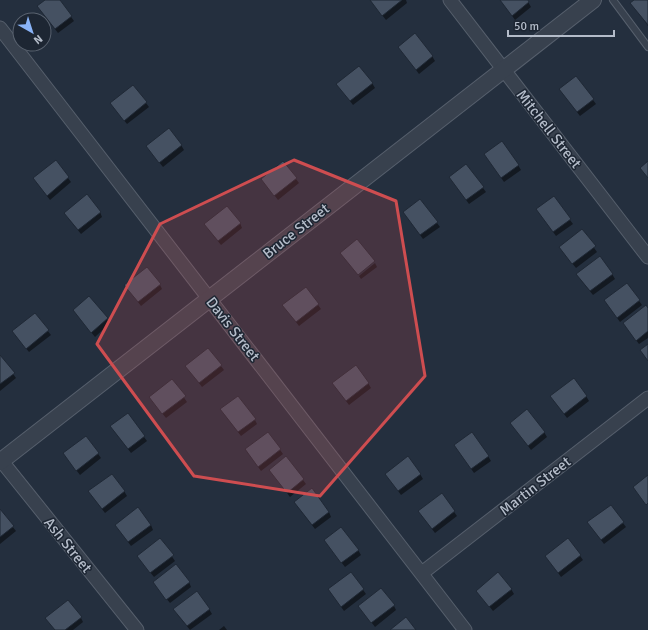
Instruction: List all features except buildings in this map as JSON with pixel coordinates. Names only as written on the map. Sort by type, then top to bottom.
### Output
[{"type":"street","name":"Mitchell Street","points":[[450,0],[648,258]]},
{"type":"street","name":"Bruce Street","points":[[1,461],[593,0]]},
{"type":"street","name":"Davis Street","points":[[0,28],[465,630]]},
{"type":"street","name":"Martin Street","points":[[422,573],[648,398]]},
{"type":"street","name":"Ash Street","points":[[1,461],[137,630]]},
{"type":"lane","points":[[613,0],[648,47]]},
{"type":"highlighted area","points":[[294,160],[396,201],[425,376],[320,496],[194,476],[97,344],[160,224]]}]
